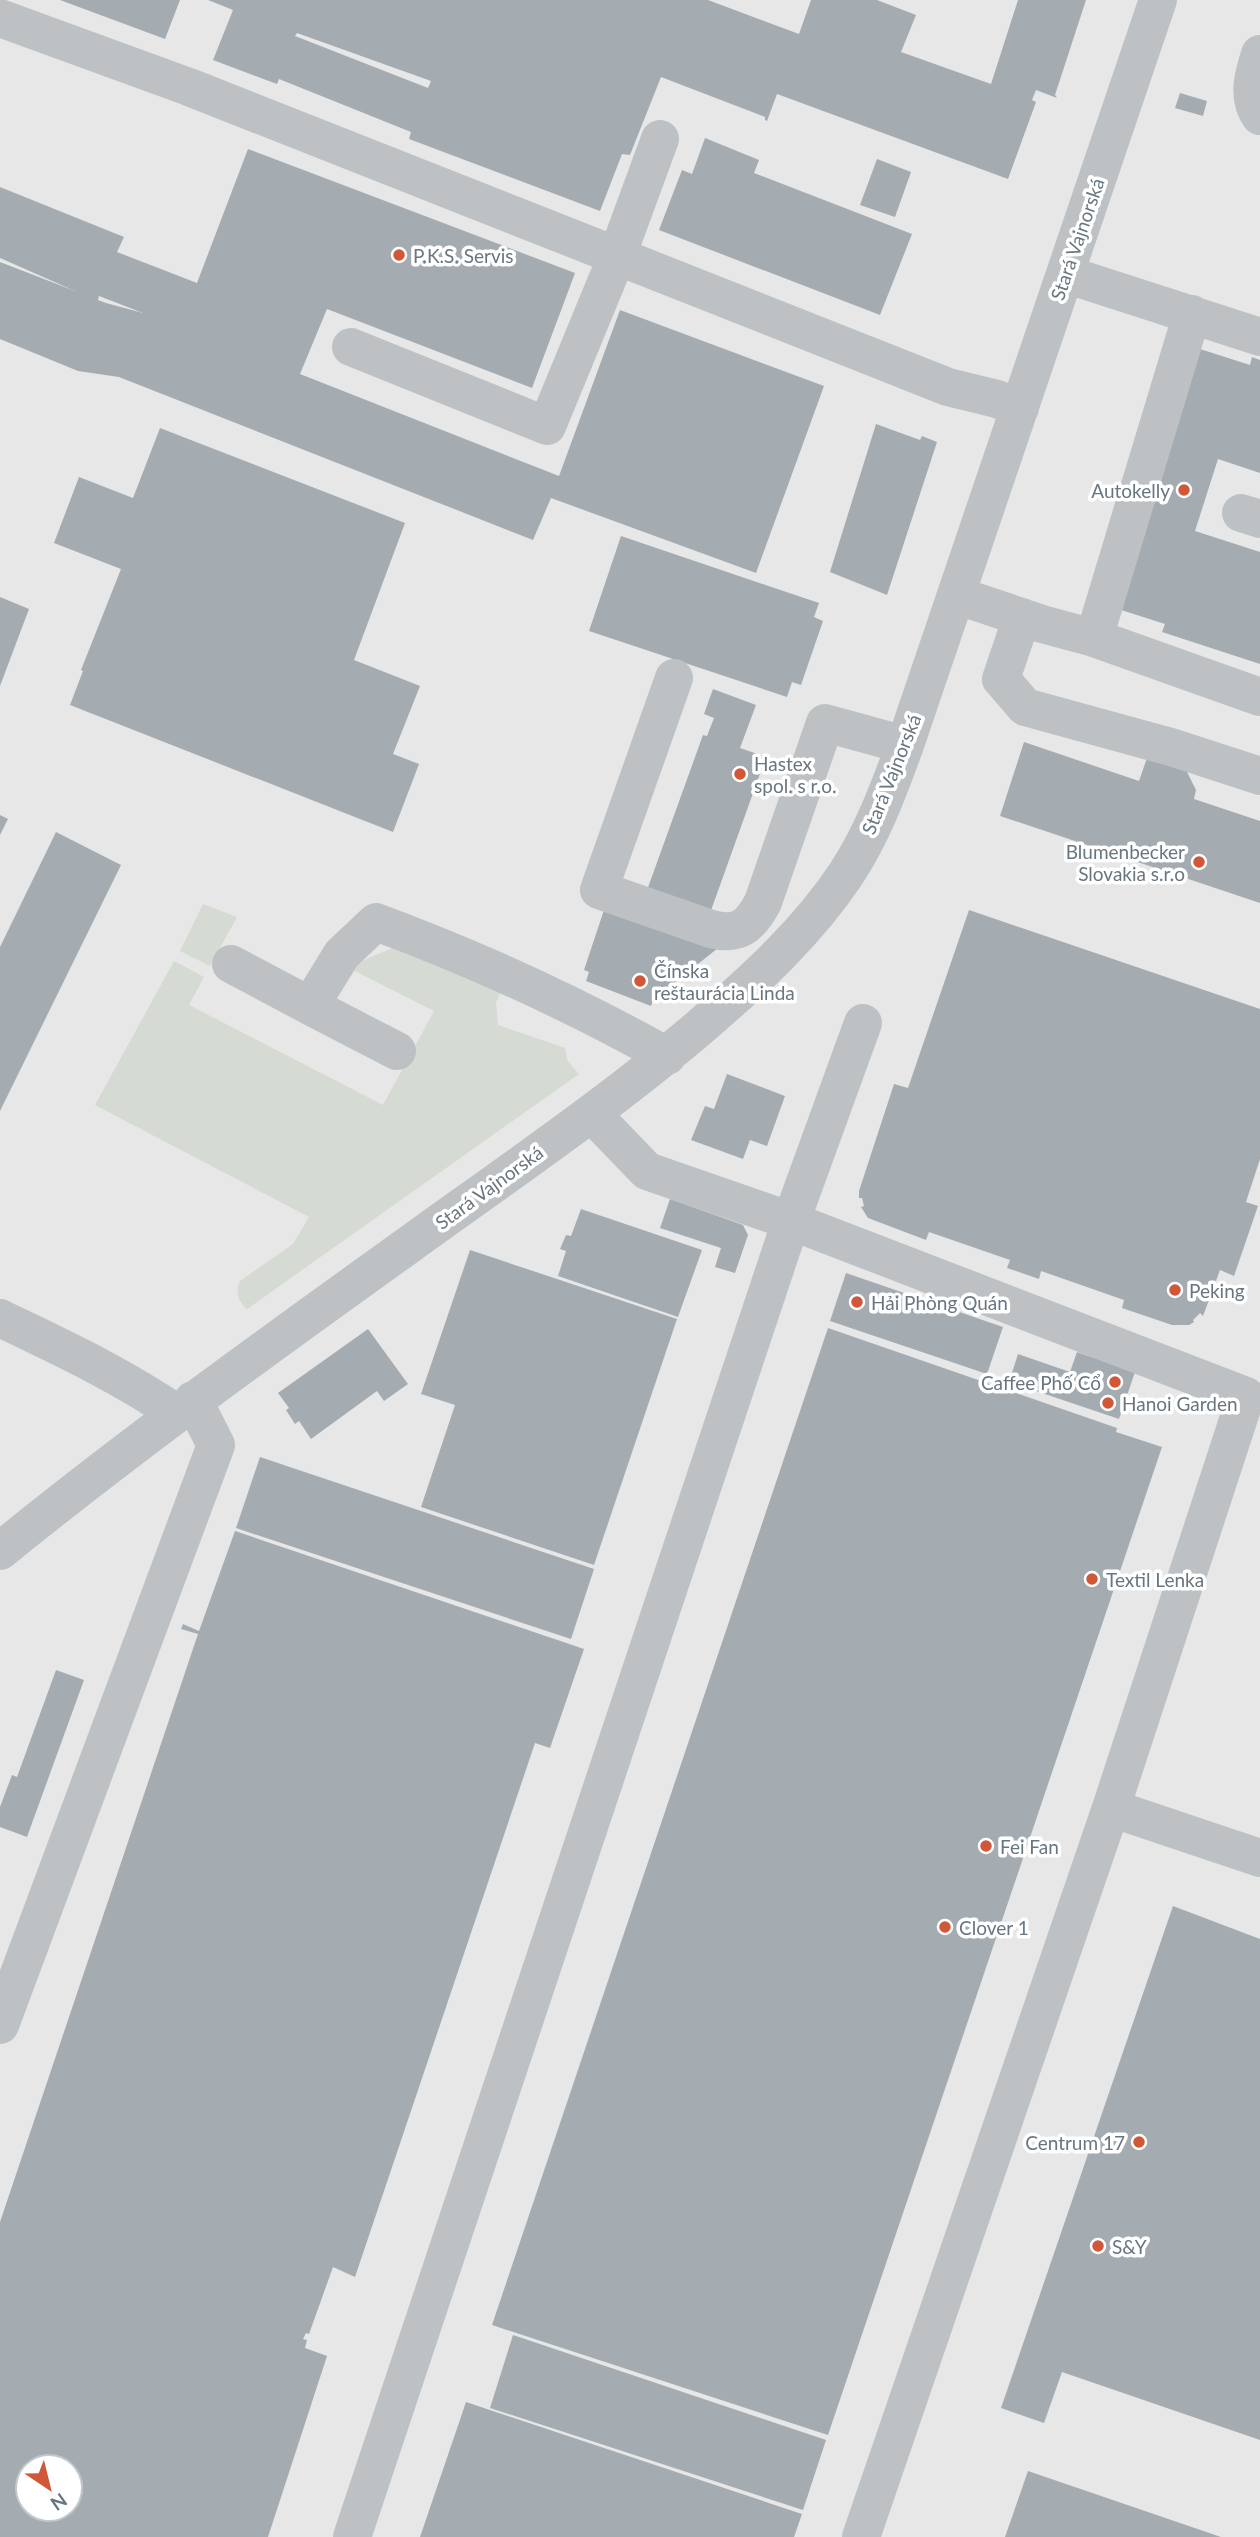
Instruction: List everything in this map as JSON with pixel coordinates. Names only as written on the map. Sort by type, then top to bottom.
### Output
[{"type":"street","name":"Stará Vajnorská","points":[[0,1551],[184,1406],[592,1114],[667,1056],[761,973],[793,941],[831,894],[866,839],[888,794],[1158,0]]},
{"type":"street","points":[[0,18],[189,87],[948,387],[997,398],[1020,408]]},
{"type":"street","points":[[1260,54],[1251,103],[1260,116]]},
{"type":"street","points":[[351,347],[547,426],[617,256],[660,139]]},
{"type":"street","points":[[1065,274],[1260,337]]},
{"type":"street","points":[[1094,638],[1192,314]]},
{"type":"street","points":[[956,595],[1094,638],[1260,697]]},
{"type":"street","points":[[1021,617],[1001,679],[1025,707],[1171,747],[1260,776]]},
{"type":"street","points":[[674,678],[599,890],[711,929],[727,933],[737,931],[756,916],[825,723],[905,745]]},
{"type":"street","points":[[310,1006],[342,954],[376,922],[423,939],[569,1004],[667,1056]]},
{"type":"street","points":[[231,964],[397,1051]]},
{"type":"street","points":[[352,2537],[792,1221],[863,1023]]},
{"type":"street","points":[[592,1114],[647,1171],[792,1221],[1253,1398],[861,2537]]},
{"type":"street","points":[[0,1318],[150,1395],[184,1406],[216,1445],[0,2025]]},
{"type":"street","points":[[1111,1808],[1260,1858]]},
{"type":"shaded area","points":[[0,0],[1260,0],[1260,2537],[0,2537]]},
{"type":"shaded area","points":[[203,904],[237,917],[210,966],[180,951]]},
{"type":"shaded area","points":[[400,945],[504,984],[496,1003],[498,1025],[565,1048],[567,1060],[579,1074],[247,1309],[238,1296],[240,1281],[293,1244],[309,1217],[95,1105],[174,961],[204,977],[189,1005],[383,1105],[434,1011],[347,967]]},
{"type":"building","points":[[60,0],[180,0],[165,39]]},
{"type":"building","points":[[208,0],[708,0],[799,34],[811,0],[877,0],[916,15],[901,52],[991,84],[1018,0],[1086,0],[1055,95],[1057,98],[1036,90],[1032,100],[1036,102],[1008,179],[777,94],[767,121],[765,117],[661,77],[630,155],[622,154],[600,211],[409,139],[411,132],[279,79],[277,84],[213,60],[233,10]],"holes":[[[297,33],[431,81],[428,88],[295,36]]]},
{"type":"building","points":[[1180,93],[1207,101],[1203,116],[1175,108]]},
{"type":"building","points":[[705,138],[759,160],[754,173],[912,234],[880,315],[659,230],[682,170],[692,174]]},
{"type":"building","points":[[248,149],[575,273],[532,388],[327,309],[300,374],[559,476],[620,310],[824,386],[756,573],[551,498],[533,540],[119,377],[78,371],[0,339],[0,262],[75,291],[0,258],[0,187],[124,237],[117,252],[197,283]],"holes":[[[99,296],[143,313],[98,300]]]},
{"type":"building","points":[[877,159],[911,172],[895,217],[860,205]]},
{"type":"building","points":[[1200,349],[1250,365],[1252,357],[1260,360],[1260,473],[1218,459],[1195,531],[1260,552],[1260,664],[1162,632],[1165,624],[1115,608]]},
{"type":"building","points":[[876,424],[920,440],[922,436],[937,442],[887,595],[830,572]]},
{"type":"building","points":[[160,428],[405,523],[354,660],[420,686],[393,754],[419,764],[393,832],[70,705],[121,569],[54,543],[79,477],[133,498]]},
{"type":"building","points":[[621,536],[819,603],[814,617],[823,621],[801,685],[792,682],[787,697],[589,631]]},
{"type":"building","points":[[0,597],[29,609],[0,686]]},
{"type":"building","points":[[713,689],[756,705],[740,748],[766,757],[709,916],[646,893],[703,735],[707,736],[714,718],[704,714]]},
{"type":"building","name":"Blumenbecker Slovakia s.r.o","points":[[1024,742],[1139,781],[1148,755],[1185,768],[1196,790],[1194,799],[1260,821],[1260,903],[1000,816]]},
{"type":"building","points":[[0,815],[8,819],[0,835]]},
{"type":"building","points":[[56,832],[121,865],[0,1111],[0,947]]},
{"type":"building","points":[[606,904],[723,944],[653,1000],[651,1006],[586,981],[589,972],[584,970]]},
{"type":"building","points":[[969,910],[1260,1009],[1260,1159],[1246,1202],[1258,1206],[1234,1276],[1220,1270],[1203,1316],[1200,1313],[1189,1325],[1172,1325],[1122,1308],[1124,1300],[1041,1271],[1039,1279],[1007,1268],[1010,1260],[929,1232],[926,1240],[868,1218],[861,1207],[864,1206],[862,1198],[859,1198],[859,1191],[894,1084],[908,1088]]},
{"type":"building","points":[[727,1074],[785,1096],[767,1146],[750,1140],[743,1159],[691,1140],[705,1106],[714,1109]]},
{"type":"building","points":[[670,1199],[743,1225],[748,1235],[735,1273],[715,1267],[721,1248],[660,1228]]},
{"type":"building","points":[[581,1209],[702,1250],[678,1317],[558,1276],[566,1251],[560,1249],[566,1235],[571,1236]]},
{"type":"building","points":[[470,1250],[677,1319],[594,1565],[421,1507],[455,1405],[421,1394]]},
{"type":"building","points":[[846,1273],[1003,1327],[987,1374],[830,1321]]},
{"type":"building","points":[[828,1328],[1117,1428],[1116,1432],[1162,1447],[828,2435],[492,2325]]},
{"type":"building","points":[[368,1329],[408,1384],[384,1401],[377,1391],[311,1439],[299,1421],[295,1424],[286,1410],[289,1408],[278,1393]]},
{"type":"building","points":[[1077,1352],[1135,1372],[1119,1419],[1009,1382],[1018,1354],[1070,1372]]},
{"type":"building","points":[[260,1457],[594,1569],[571,1639],[236,1528]]},
{"type":"building","points":[[235,1531],[584,1649],[550,1748],[535,1743],[355,2277],[333,2267],[309,2334],[306,2333],[303,2339],[307,2340],[305,2348],[327,2356],[268,2537],[0,2537],[0,2222],[198,1634],[181,1629],[183,1624],[199,1631]]},
{"type":"building","points":[[56,1670],[84,1680],[27,1837],[0,1827],[0,1807],[12,1775],[17,1777]]},
{"type":"building","points":[[1173,1906],[1260,1939],[1260,2440],[1062,2372],[1044,2423],[1001,2408]]},
{"type":"building","points":[[513,2335],[826,2440],[803,2510],[490,2408]]},
{"type":"building","points":[[466,2402],[802,2514],[794,2537],[420,2537]]},
{"type":"building","points":[[1028,2471],[1221,2537],[1005,2537]]},
{"type":"place","name":"P.K.S. Servis","points":[[399,255]]},
{"type":"place","name":"Autokelly","points":[[1184,490]]},
{"type":"place","name":"Hastex spol. s r.o.","points":[[740,774]]},
{"type":"place","name":"Blumenbecker Slovakia s.r.o","points":[[1199,862]]},
{"type":"place","name":"Čínska reštaurácia Linda","points":[[640,981]]},
{"type":"place","name":"Peking","points":[[1175,1290]]},
{"type":"place","name":"Hải Phòng Quán","points":[[857,1302]]},
{"type":"place","name":"Caffee Phố Cổ","points":[[1115,1382]]},
{"type":"place","name":"Hanoi Garden","points":[[1108,1403]]},
{"type":"place","name":"Textil Lenka","points":[[1092,1579]]},
{"type":"place","name":"Fei Fan","points":[[986,1846]]},
{"type":"place","name":"Clover 1","points":[[945,1927]]},
{"type":"place","name":"Centrum 17","points":[[1139,2142]]},
{"type":"place","name":"S&Y","points":[[1098,2246]]}]
